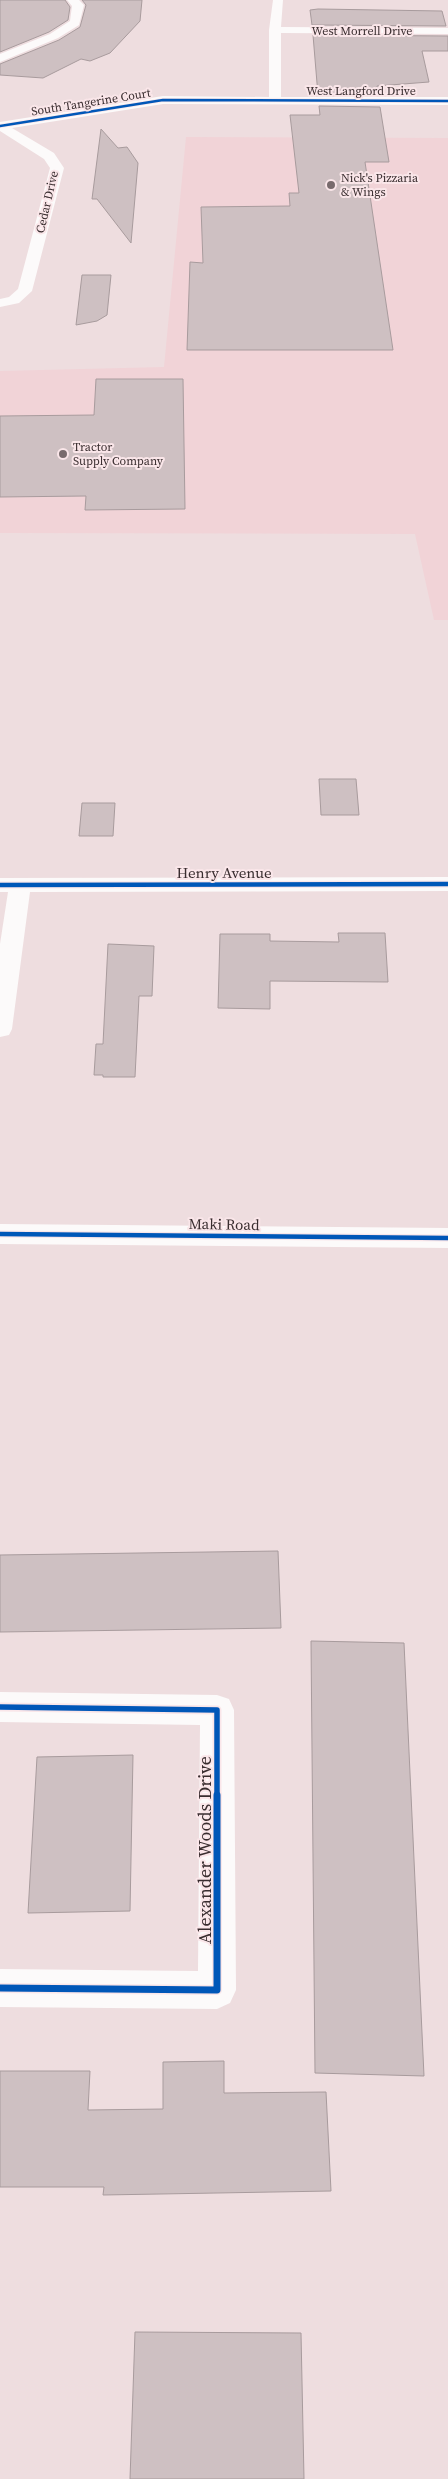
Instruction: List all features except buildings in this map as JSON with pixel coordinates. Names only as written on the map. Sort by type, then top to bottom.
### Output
[{"type":"street","points":[[0,58],[54,36],[75,23],[78,5],[72,0]]},
{"type":"street","points":[[275,100],[275,30],[278,0]]},
{"type":"street","name":"West Morrell Drive","points":[[275,30],[448,31]]},
{"type":"street","name":"South Tangerine Court","points":[[0,126],[163,100],[275,100]]},
{"type":"street","name":"West Langford Drive","points":[[275,100],[448,101]]},
{"type":"street","name":"Cedar Drive","points":[[0,126],[48,156],[57,168],[24,291],[7,302]]},
{"type":"street","name":"Henry Avenue","points":[[10,885],[448,884]]},
{"type":"street","points":[[0,1028],[10,885]]},
{"type":"street","name":"Maki Road","points":[[0,1234],[448,1238]]},
{"type":"street","name":"Alexander Woods Drive","points":[[0,1707],[217,1710],[218,1990],[0,1988]]},
{"type":"shaded area","points":[[186,137],[448,138],[448,620],[434,620],[415,534],[0,533],[0,371],[164,367]]},
{"type":"cycle path","points":[[0,126],[163,100],[448,101]]},
{"type":"cycle path","points":[[0,885],[448,884]]},
{"type":"cycle path","points":[[0,1234],[448,1238]]},
{"type":"cycle path","points":[[0,1707],[217,1710],[217,1990],[0,1988]]},
{"type":"place","name":"Nick's Pizzaria & Wings","points":[[331,185]]},
{"type":"place","name":"Tractor Supply Company","points":[[63,454]]}]
